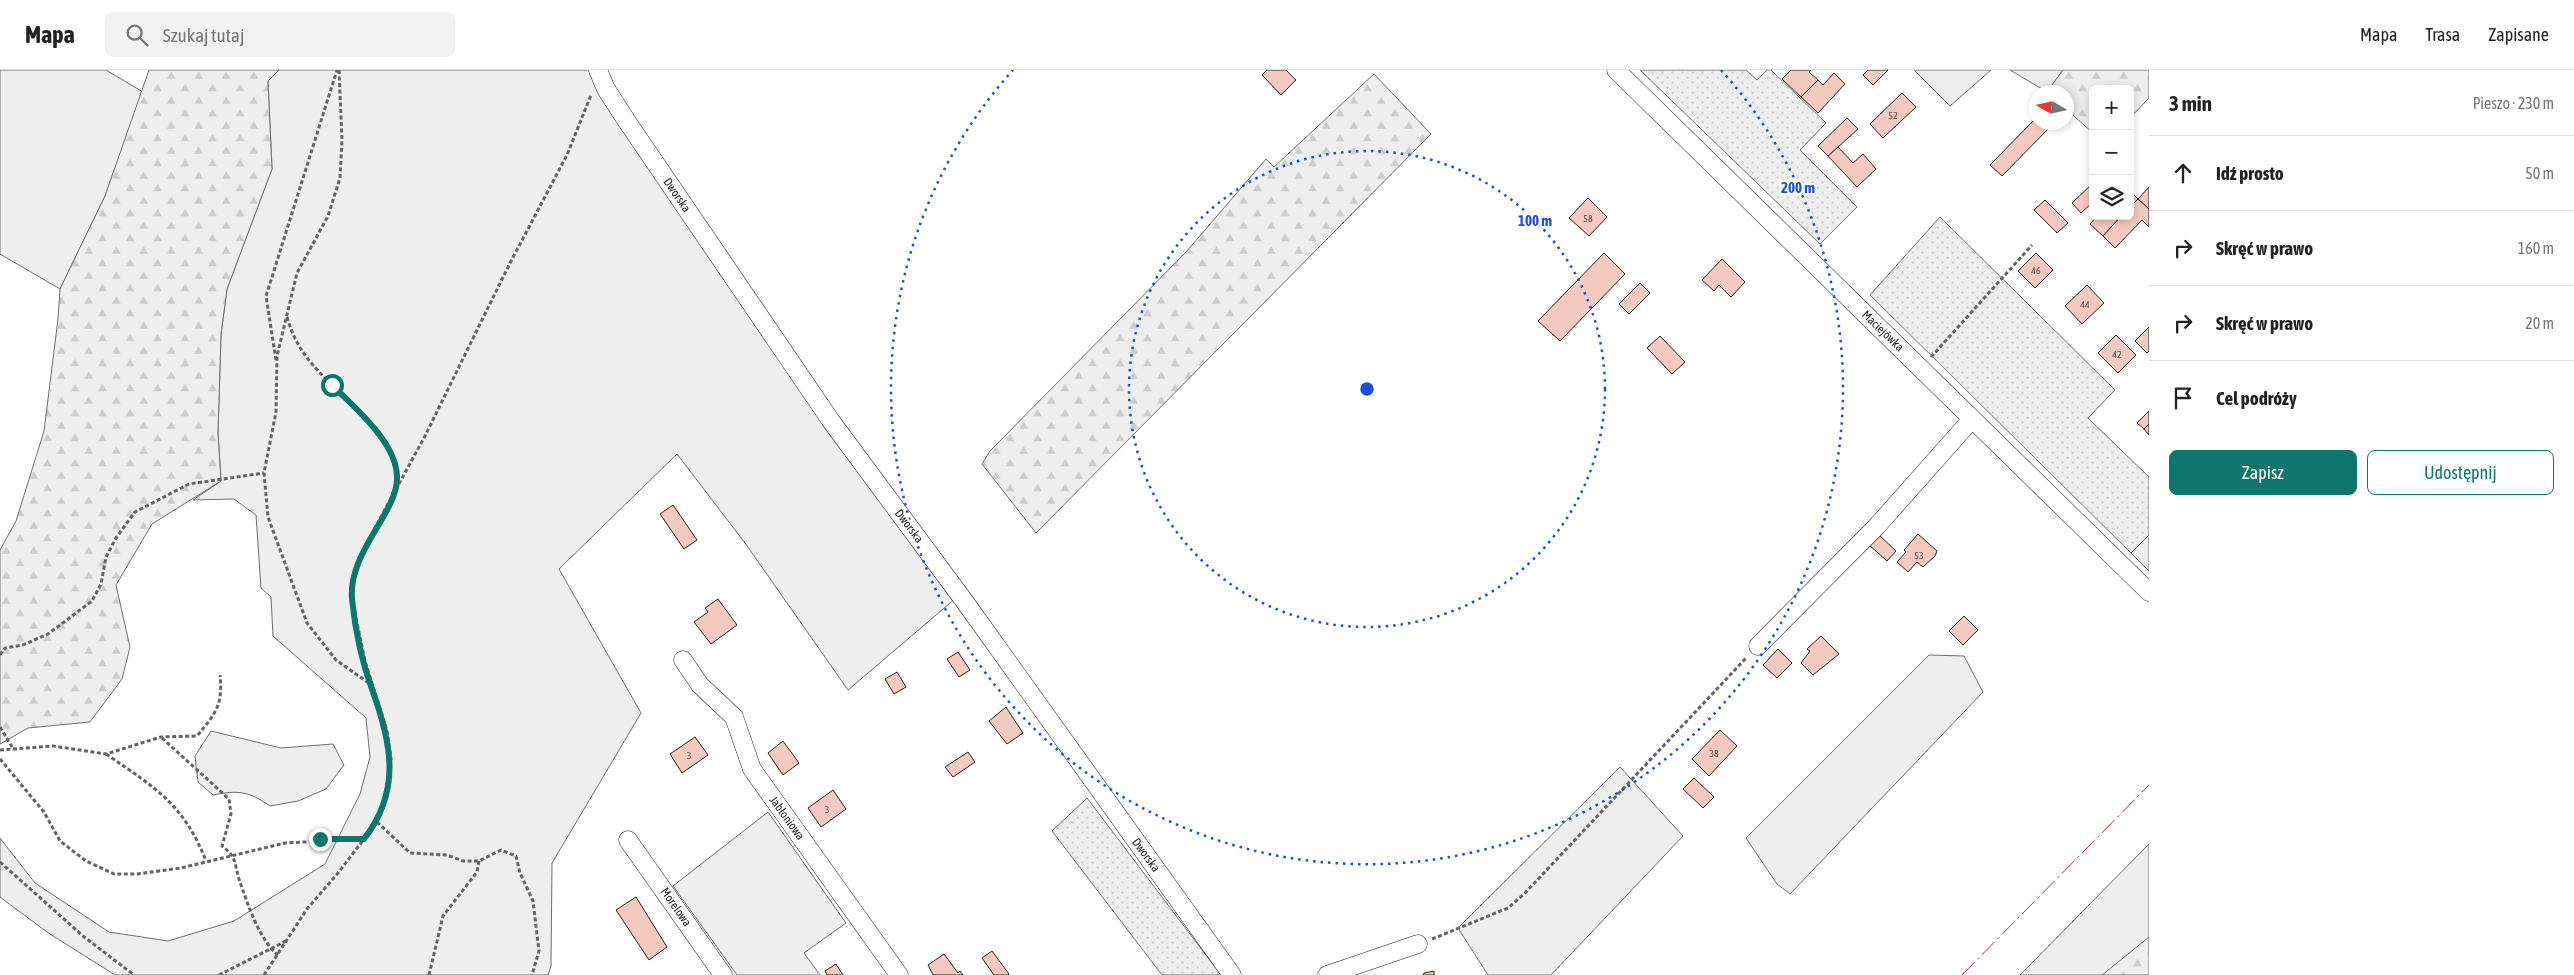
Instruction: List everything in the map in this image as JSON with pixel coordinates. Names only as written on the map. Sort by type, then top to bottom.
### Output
[{"type":"street","name":"Dworska","points":[[598,70],[606,89],[626,120],[831,421],[965,602],[1232,975]]},
{"type":"street","name":"Maciejówka","points":[[1616,70],[2149,592]]},
{"type":"street","points":[[1758,646],[1877,526],[1972,418]]},
{"type":"street","name":"Jabłoniowa","points":[[683,660],[700,685],[734,717],[752,769],[899,975]]},
{"type":"street","name":"Morelowa","points":[[628,840],[723,975]]},
{"type":"street","points":[[1327,975],[1418,944]]},
{"type":"path","points":[[338,70],[342,140],[340,178],[328,216],[297,273],[277,356],[276,412],[264,473],[268,517],[307,623],[336,660],[371,685]]},
{"type":"path","points":[[277,368],[266,296],[338,70]]},
{"type":"path","points":[[264,975],[307,909],[377,822],[385,794],[391,758],[387,731],[371,685],[358,631],[352,586],[363,550],[455,378],[510,263],[567,155],[592,92]]},
{"type":"path","points":[[1920,367],[2032,245]]},
{"type":"path","points":[[286,316],[292,333],[305,356],[363,416],[390,451],[397,474],[396,490]]},
{"type":"path","points":[[0,655],[5,648],[23,645],[48,634],[92,601],[100,584],[106,557],[116,538],[135,512],[189,484],[264,473]]},
{"type":"path","points":[[1418,944],[1508,908],[1525,893],[1758,646]]},
{"type":"path","points":[[0,750],[53,746],[106,754],[161,737],[197,736],[219,709],[222,690],[220,675]]},
{"type":"path","points":[[0,727],[14,750]]},
{"type":"path","points":[[161,737],[230,799],[231,814],[222,846],[233,855],[240,879],[260,930],[270,949],[278,955]]},
{"type":"path","points":[[106,754],[165,796],[184,819],[206,862]]},
{"type":"path","points":[[0,759],[44,812],[60,841],[86,861],[114,874],[137,874],[181,868],[286,842],[364,839]]},
{"type":"path","points":[[377,822],[410,853],[447,855],[464,861],[479,861],[501,850],[516,856],[520,872],[533,901],[539,951],[532,975]]},
{"type":"path","points":[[429,975],[443,916],[477,872],[479,861]]},
{"type":"path","points":[[0,862],[90,942],[134,975]]},
{"type":"path","points":[[219,975],[289,939]]},
{"type":"green space","points":[[0,70],[106,70],[143,92],[105,196],[60,289],[0,254]]},
{"type":"green space","points":[[149,70],[279,70],[268,81],[272,169],[227,289],[221,334],[218,433],[221,481],[152,524],[116,585],[130,647],[122,679],[90,722],[28,728],[0,744],[0,550],[16,521],[44,431],[60,289],[105,196]]},
{"type":"green space","points":[[279,70],[595,70],[956,598],[848,690],[745,543],[677,454],[559,569],[641,713],[552,863],[551,966],[548,975],[115,975],[47,932],[0,897],[0,838],[35,883],[109,932],[168,941],[234,921],[325,864],[360,794],[370,757],[366,718],[273,636],[271,597],[261,588],[256,515],[234,499],[193,500],[221,481],[218,433],[221,334],[227,289],[272,169],[268,81]]},
{"type":"green space","points":[[1640,70],[1746,70],[1757,80],[1767,70],[1771,70],[1826,123],[1800,150],[1857,207],[1820,244]]},
{"type":"green space","points":[[1914,70],[1991,70],[1950,106]]},
{"type":"green space","points":[[2010,70],[2063,70],[2052,85],[2035,85]]},
{"type":"green space","points":[[2063,70],[2149,70],[2149,98],[2134,114],[2134,85],[2089,85],[2089,129],[2074,116],[2074,85],[2052,85]]},
{"type":"green space","points":[[1374,74],[1431,134],[1036,533],[982,464],[990,451],[1186,252],[1266,159],[1274,167]]},
{"type":"green space","points":[[1940,217],[2115,390],[2088,418],[2149,477],[2149,535],[2131,553],[1870,295]]},
{"type":"green space","points":[[2149,535],[2149,571],[2131,553]]},
{"type":"green space","points":[[1929,655],[1964,656],[1983,692],[1790,894],[1777,884],[1746,838]]},
{"type":"green space","points":[[211,731],[281,748],[333,744],[344,765],[326,789],[298,801],[270,806],[255,797],[243,793],[230,792],[213,795],[198,782],[195,756]]},
{"type":"green space","points":[[1620,767],[1683,836],[1551,975],[1488,975],[1458,928]]},
{"type":"green space","points":[[1087,798],[1221,975],[1162,975],[1052,831]]},
{"type":"green space","points":[[768,812],[846,923],[804,953],[820,975],[737,975],[673,886]]},
{"type":"green space","points":[[2149,844],[2149,975],[2020,975]]},
{"type":"green space","points":[[2149,937],[2149,975],[2102,975]]},
{"type":"building","points":[[1267,70],[1286,70],[1296,80],[1281,95],[1262,75]]},
{"type":"building","points":[[1791,70],[1811,70],[1809,72],[1818,80],[1801,97],[1782,79]]},
{"type":"building","points":[[1868,70],[1888,70],[1873,85],[1863,75]]},
{"type":"building","points":[[1834,73],[1845,84],[1818,113],[1801,97],[1818,80],[1823,85]]},
{"type":"building","points":[[1902,93],[1916,107],[1883,138],[1870,124]]},
{"type":"building","points":[[1847,118],[1858,129],[1828,156],[1818,146]]},
{"type":"building","points":[[2029,125],[2029,130],[2047,130],[2002,176],[1990,165]]},
{"type":"building","points":[[1838,147],[1853,163],[1863,154],[1876,169],[1857,187],[1828,156]]},
{"type":"building","points":[[2089,187],[2089,206],[2081,213],[2072,203]]},
{"type":"building","points":[[2149,187],[2149,209],[2138,199]]},
{"type":"building","points":[[2134,195],[2138,199],[2134,203]]},
{"type":"building","points":[[1588,198],[1607,217],[1589,236],[1569,218]]},
{"type":"building","points":[[2138,199],[2149,209],[2149,227],[2142,220],[2115,248],[2103,236],[2117,220],[2134,220],[2134,203]]},
{"type":"building","points":[[2045,200],[2068,223],[2057,233],[2034,210]]},
{"type":"building","points":[[2094,220],[2117,220],[2103,236],[2090,224]]},
{"type":"building","points":[[1604,253],[1625,274],[1560,341],[1538,321]]},
{"type":"building","points":[[2036,253],[2053,270],[2035,288],[2018,271]]},
{"type":"building","points":[[1722,259],[1745,282],[1731,297],[1719,285],[1714,291],[1702,280]]},
{"type":"building","points":[[1640,283],[1650,293],[1629,314],[1619,304]]},
{"type":"building","points":[[2087,285],[2104,303],[2082,324],[2065,306]]},
{"type":"building","points":[[2149,327],[2149,351],[2147,353],[2135,341]]},
{"type":"building","points":[[2116,335],[2136,355],[2118,373],[2098,353]]},
{"type":"building","points":[[1660,336],[1685,362],[1672,374],[1647,348]]},
{"type":"building","points":[[2149,411],[2149,424],[2144,429],[2137,423]]},
{"type":"building","points":[[2149,424],[2149,435],[2144,429]]},
{"type":"building","points":[[673,505],[697,540],[684,549],[660,514]]},
{"type":"building","points":[[1878,534],[1896,551],[1887,561],[1869,545]]},
{"type":"building","points":[[1918,534],[1937,551],[1935,556],[1923,567],[1917,562],[1908,572],[1897,562],[1906,552],[1904,550]]},
{"type":"building","points":[[718,599],[737,625],[711,644],[694,622],[708,612],[705,608]]},
{"type":"building","points":[[1964,616],[1978,630],[1963,645],[1949,631]]},
{"type":"building","points":[[1821,636],[1839,654],[1813,675],[1801,663],[1810,651],[1807,649]]},
{"type":"building","points":[[1778,649],[1792,663],[1777,678],[1763,665]]},
{"type":"building","points":[[958,652],[970,670],[959,677],[947,659]]},
{"type":"building","points":[[897,672],[906,687],[894,694],[885,679]]},
{"type":"building","points":[[1006,707],[1023,733],[1007,744],[989,721]]},
{"type":"building","points":[[1720,730],[1737,746],[1709,776],[1692,759]]},
{"type":"building","points":[[695,737],[708,755],[682,773],[670,754]]},
{"type":"building","points":[[783,741],[799,763],[783,775],[768,753]]},
{"type":"building","points":[[968,752],[975,762],[953,777],[945,767]]},
{"type":"building","points":[[1694,778],[1714,797],[1703,808],[1683,789]]},
{"type":"building","points":[[833,790],[846,809],[821,827],[808,808]]},
{"type":"building","points":[[636,897],[667,947],[649,960],[616,910]]},
{"type":"building","points":[[992,951],[1008,975],[994,975],[982,958]]},
{"type":"building","points":[[944,954],[958,973],[960,971],[963,975],[933,975],[928,965]]},
{"type":"building","points":[[836,964],[843,975],[827,975],[825,971]]},
{"type":"building","points":[[1434,971],[1434,975],[1423,975],[1424,973]]},
{"type":"power","points":[[1962,975],[2149,785]]},
{"type":"route","points":[[320,839],[364,839],[377,822],[385,794],[391,758],[387,731],[373,691],[358,631],[352,599],[352,586],[363,550],[396,490],[397,474],[390,451],[378,434],[332,385]]}]
